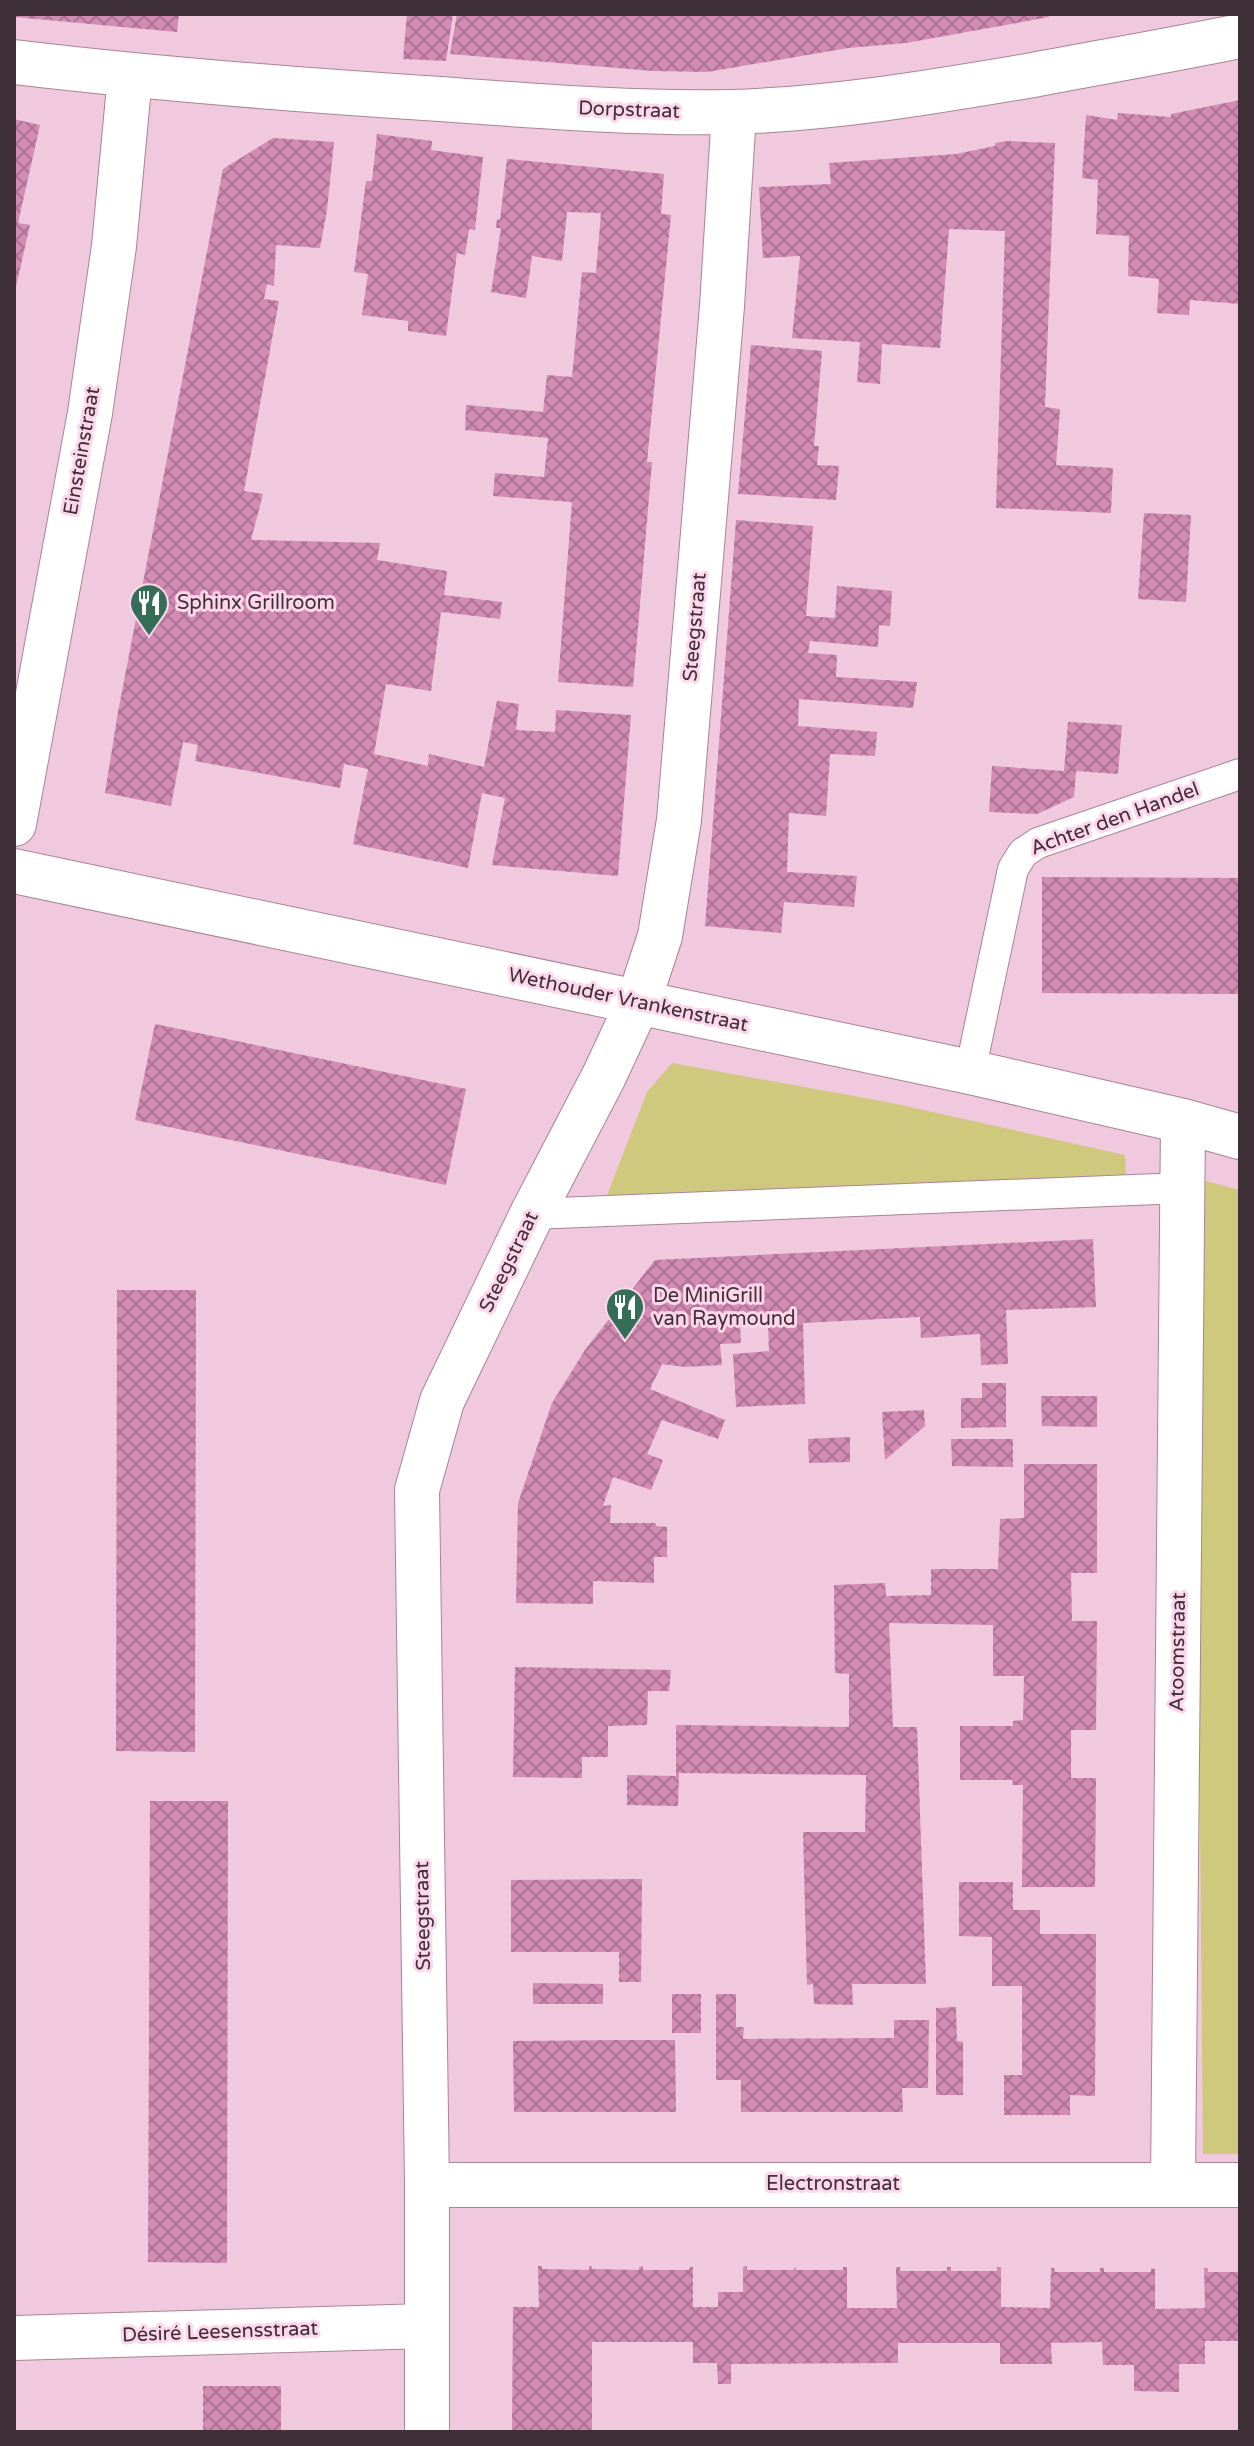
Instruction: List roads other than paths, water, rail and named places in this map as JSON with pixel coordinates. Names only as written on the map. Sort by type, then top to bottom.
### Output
[{"type":"street","name":"Dorpstraat","points":[[14,62],[130,76],[528,105],[734,112],[896,97],[1240,36]]},
{"type":"street","name":"Einsteinstraat","points":[[14,824],[90,413],[114,246],[130,76]]},
{"type":"street","name":"Steegstraat","points":[[427,2432],[427,2185],[417,1490],[442,1401],[532,1214],[604,1076],[638,1003],[660,936],[679,820],[722,306],[734,112]]},
{"type":"street","name":"Wethouder Vrankenstraat","points":[[14,871],[970,1072],[1240,1137]]},
{"type":"street","name":"Atoomstraat","points":[[1173,2183],[1183,1121]]},
{"type":"street","name":"Electronstraat","points":[[427,2185],[1240,2185]]},
{"type":"street","name":"Désiré Leesensstraat","points":[[14,2338],[426,2326]]},
{"type":"lane","name":"Achter den Handel","points":[[970,1072],[1013,869],[1023,853],[1038,843],[1240,774]]},
{"type":"lane","points":[[532,1214],[1182,1188]]},
{"type":"place","name":"Sphinx Grillroom","points":[[149,637]]},
{"type":"place","name":"De MiniGrill van Raymound","points":[[625,1341]]}]
